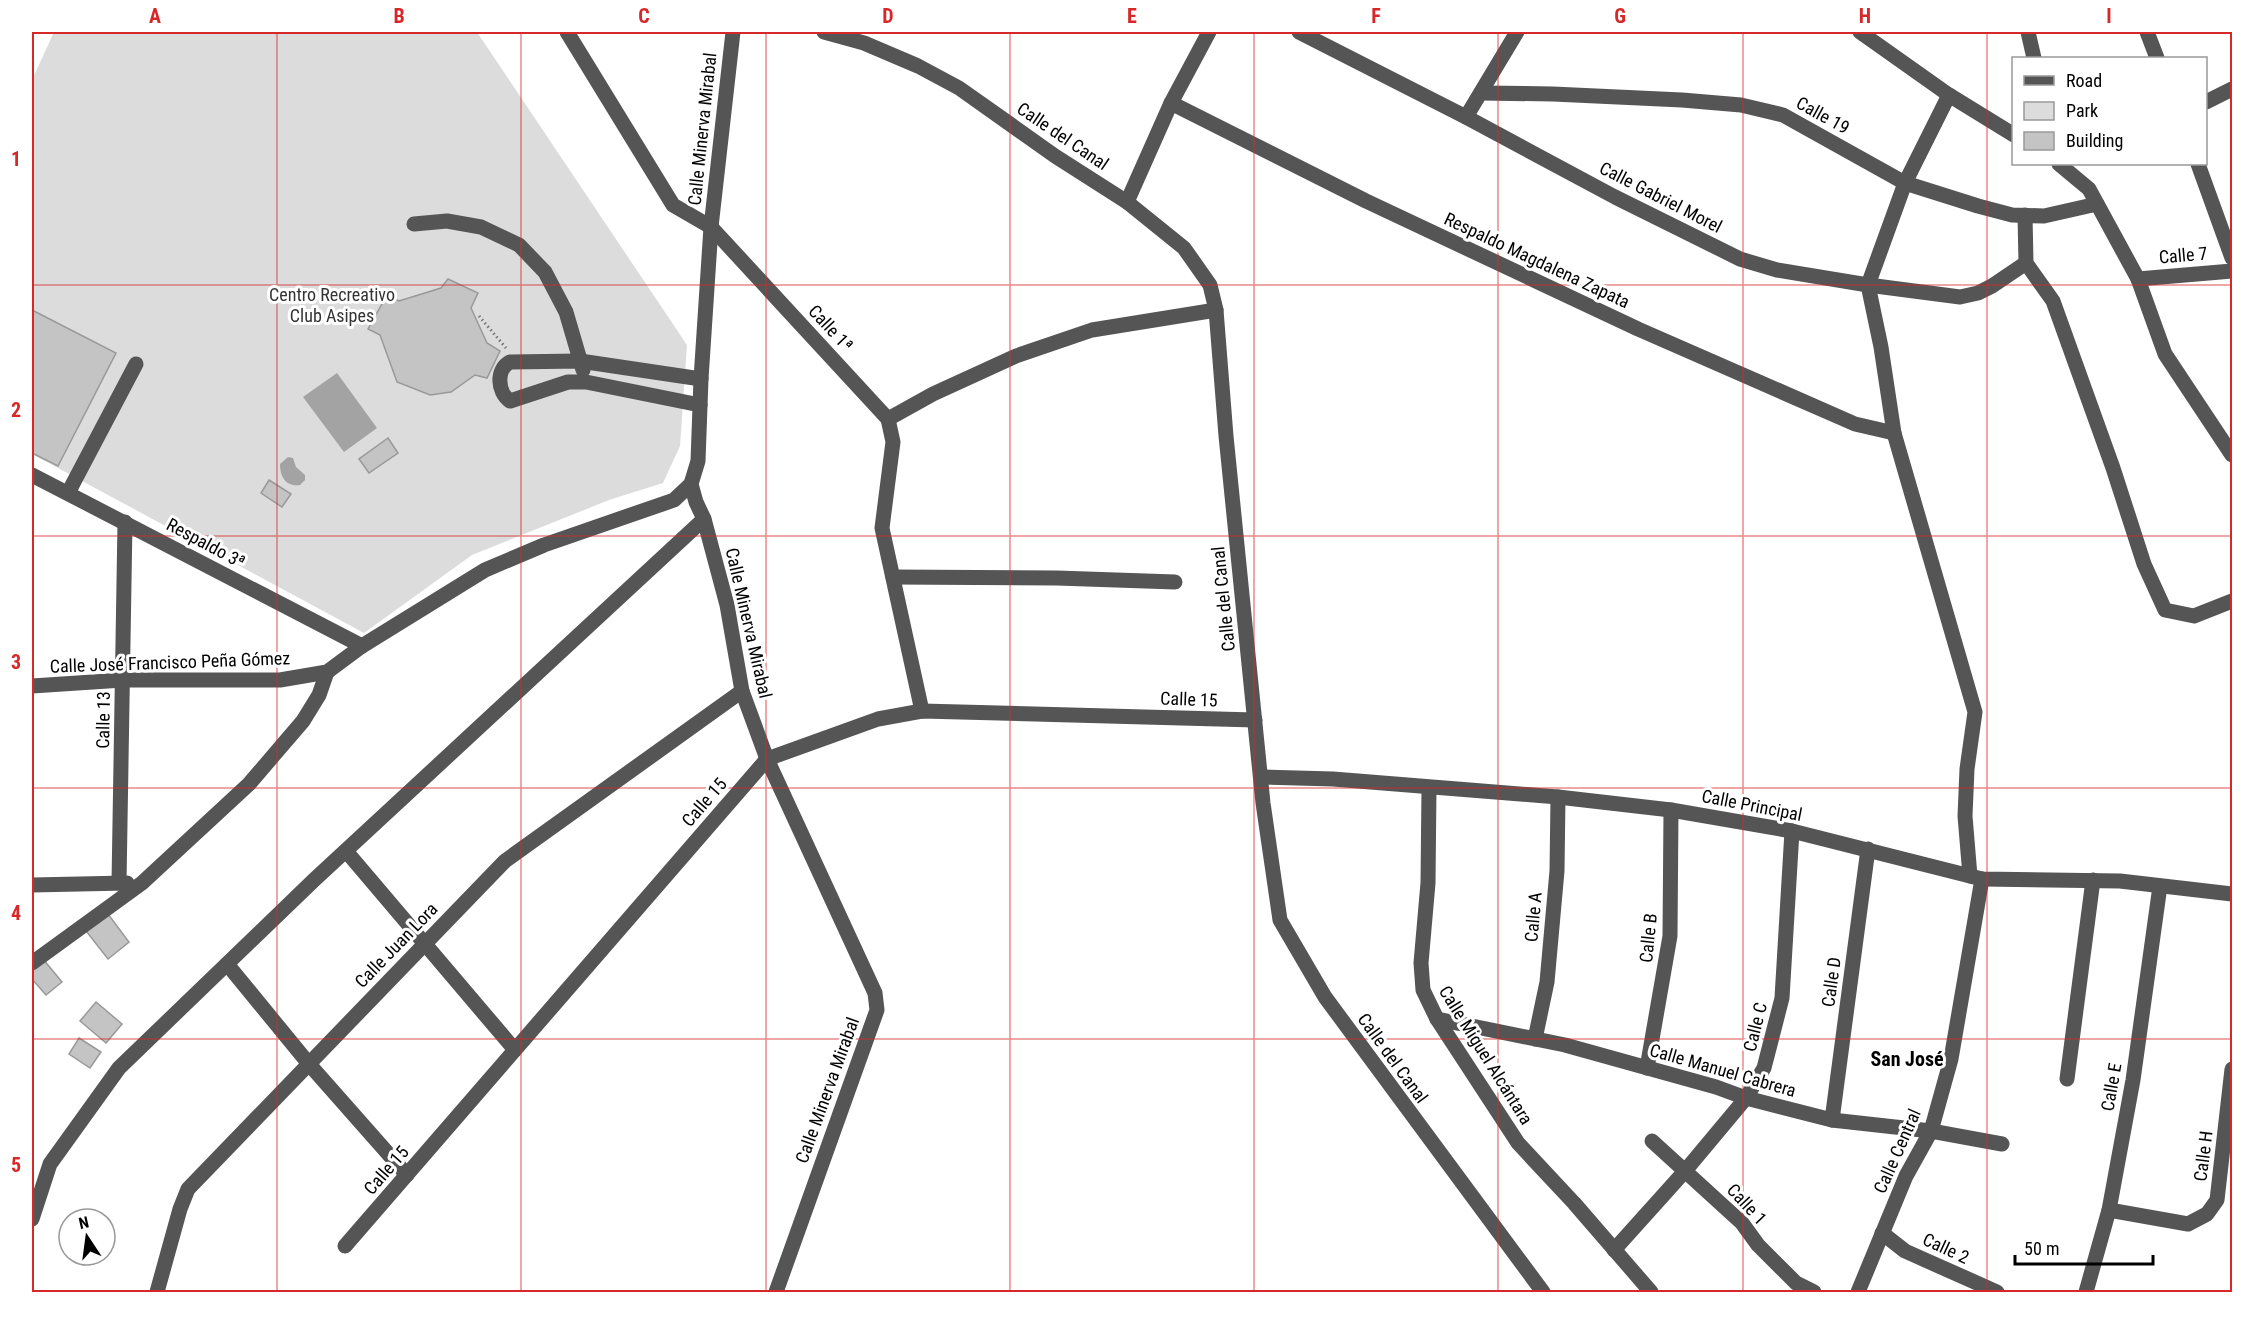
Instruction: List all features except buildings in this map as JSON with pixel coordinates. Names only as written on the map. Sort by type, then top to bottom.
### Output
[{"type":"street","name":"Calle 1ª","points":[[567,32],[673,205],[711,227],[888,419]]},
{"type":"street","name":"Calle Minerva Mirabal","points":[[733,32],[711,227],[698,461],[691,484],[704,519],[727,605],[742,691],[767,759],[875,993],[877,1010],[776,1293]]},
{"type":"street","name":"Calle del Canal","points":[[824,32],[864,44],[918,66],[959,88],[1055,156],[1127,202],[1184,248],[1210,285],[1215,310],[1261,777],[1280,920],[1325,997],[1543,1293]]},
{"type":"street","points":[[1127,202],[1171,103],[1209,32]]},
{"type":"street","name":"Calle Gabriel Morel","points":[[1299,32],[1466,117],[1615,197],[1740,259],[1777,270],[1960,297],[1978,293],[1992,286],[2026,263]]},
{"type":"street","points":[[1466,117],[1517,32]]},
{"type":"street","points":[[1860,32],[1873,37],[1949,95],[2012,134]]},
{"type":"street","points":[[2028,32],[2034,57]]},
{"type":"street","points":[[2147,32],[2157,57]]},
{"type":"street","points":[[2207,101],[2232,89]]},
{"type":"street","name":"Calle 19","points":[[1481,93],[1553,94],[1741,105],[1783,115],[1905,183],[1978,206],[2012,215],[2044,216],[2097,204]]},
{"type":"street","points":[[1868,285],[1905,183],[1949,95]]},
{"type":"street","name":"Respaldo Magdalena Zapata","points":[[1171,103],[1366,201],[1638,329],[1855,424],[1894,433]]},
{"type":"street","points":[[2060,165],[2089,189],[2138,279],[2165,354],[2232,455]]},
{"type":"street","points":[[2198,165],[2232,258]]},
{"type":"street","points":[[2025,215],[2026,263],[2053,301],[2113,468],[2144,564],[2165,610],[2194,616],[2232,601]]},
{"type":"street","points":[[414,224],[447,221],[480,227],[519,245],[545,272],[566,312],[586,382]]},
{"type":"street","name":"Calle 7","points":[[2138,279],[2232,271]]},
{"type":"street","name":"Calle Central","points":[[1858,1293],[1906,1176],[1931,1131],[1951,1059],[1976,877],[1965,816],[1967,769],[1976,712],[1894,433],[1881,346],[1868,285]]},
{"type":"street","points":[[922,711],[882,528],[893,442],[888,419],[933,394],[1016,356],[1092,330],[1215,310]]},
{"type":"street","points":[[700,405],[586,382],[568,382],[510,400],[504,395],[500,376],[504,365],[518,360],[580,361],[701,379]]},
{"type":"street","points":[[68,493],[136,364]]},
{"type":"street","name":"Respaldo 3ª","points":[[32,475],[362,646]]},
{"type":"street","name":"Calle José Francisco Peña Gómez","points":[[32,686],[123,680],[280,680],[327,672],[362,646],[485,570],[544,545],[674,500],[691,484]]},
{"type":"street","points":[[32,1219],[50,1164],[119,1068],[346,851],[704,519]]},
{"type":"street","name":"Calle 13","points":[[119,883],[125,522]]},
{"type":"street","points":[[892,577],[1057,578],[1175,582]]},
{"type":"street","points":[[32,963],[142,883],[256,775],[303,721],[319,695],[327,672]]},
{"type":"street","name":"Calle Juan Lora","points":[[157,1293],[180,1209],[188,1189],[505,861],[742,691]]},
{"type":"street","name":"Calle 15","points":[[345,1246],[767,759],[878,719],[922,711],[1255,720]]},
{"type":"street","name":"Calle Principal","points":[[1261,777],[1333,779],[1558,797],[1671,810],[1792,831],[1976,877],[2120,880],[2232,894]]},
{"type":"street","name":"Calle Miguel Alcántara","points":[[1429,788],[1428,883],[1421,963],[1423,990],[1437,1018],[1518,1143],[1651,1293]]},
{"type":"street","name":"Calle A","points":[[1535,1039],[1546,982],[1557,870],[1558,797]]},
{"type":"street","name":"Calle B","points":[[1647,1068],[1670,936],[1671,810]]},
{"type":"street","name":"Calle C","points":[[1614,1250],[1685,1171],[1746,1098],[1764,1068],[1782,998],[1792,831]]},
{"type":"street","name":"Calle D","points":[[1832,1120],[1868,849]]},
{"type":"street","points":[[346,851],[515,1050]]},
{"type":"street","points":[[2067,1079],[2093,880]]},
{"type":"street","points":[[32,885],[142,883]]},
{"type":"street","name":"Calle E","points":[[2086,1293],[2109,1210],[2133,1080],[2160,886]]},
{"type":"street","points":[[227,964],[309,1064],[407,1175]]},
{"type":"street","name":"Calle Manuel Cabrera","points":[[1437,1018],[1535,1039],[1832,1120],[1931,1131],[2002,1144]]},
{"type":"street","name":"Calle H","points":[[2109,1210],[2188,1224],[2207,1214],[2217,1200],[2232,1069]]},
{"type":"street","name":"Calle 1","points":[[1653,1141],[1742,1223],[1758,1245],[1796,1283],[1814,1293]]},
{"type":"street","name":"Calle 2","points":[[1882,1233],[1905,1251],[1997,1293]]},
{"type":"path","points":[[479,316],[518,360]]},
{"type":"green space","name":"Centro Recreativo Club Asipes","points":[[54,32],[477,32],[687,345],[680,446],[663,483],[609,500],[472,555],[364,633],[32,454],[32,80]]},
{"type":"shaded area","points":[[337,373],[377,428],[344,452],[303,397]]},
{"type":"shaded area","points":[[288,457],[293,458],[296,467],[305,475],[305,480],[300,485],[288,483],[281,473],[280,464]]},
{"type":"district","name":"San José","points":[[1907,1059]]}]
